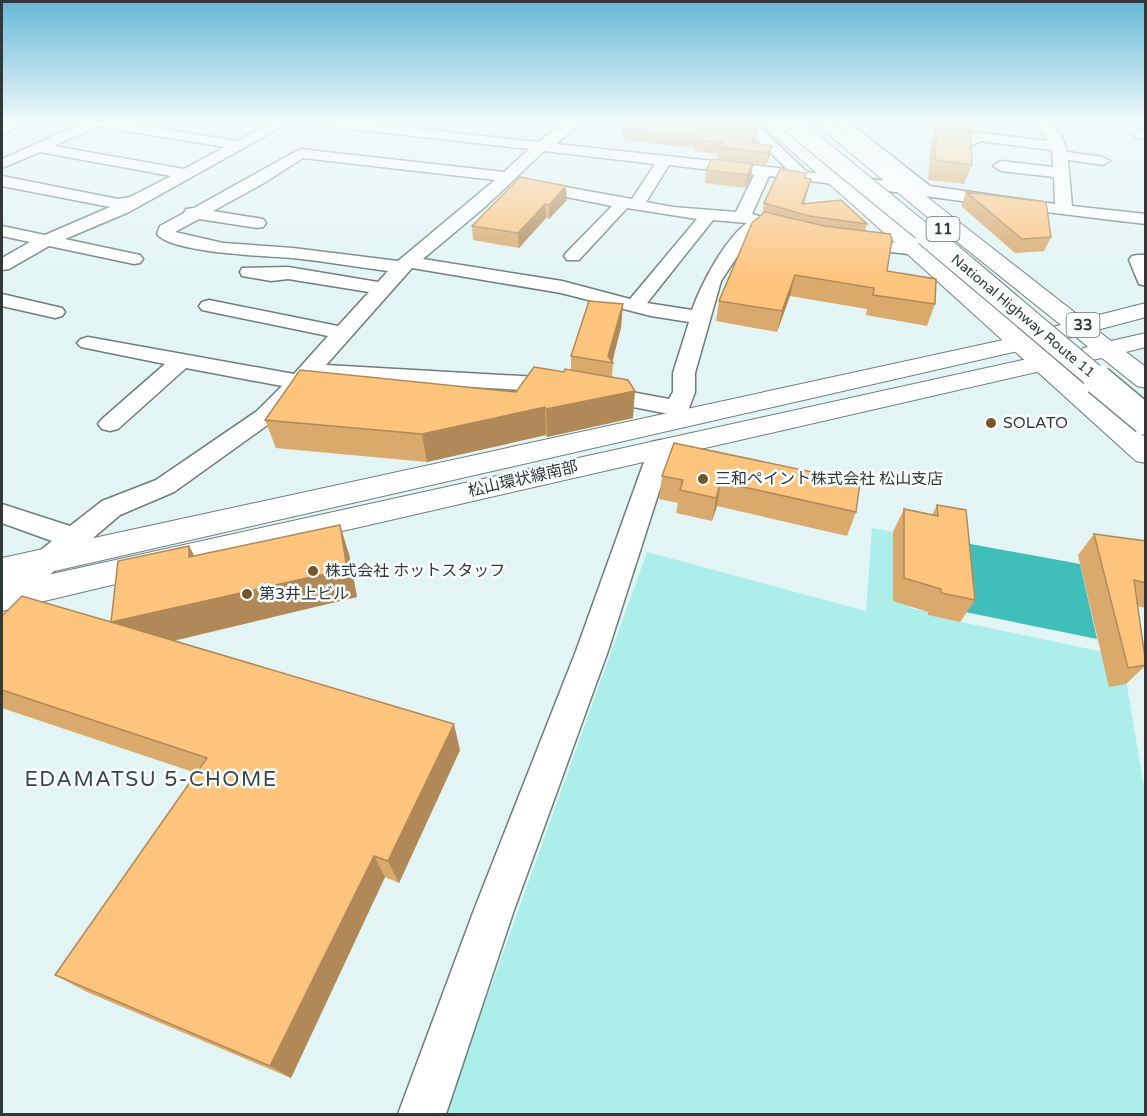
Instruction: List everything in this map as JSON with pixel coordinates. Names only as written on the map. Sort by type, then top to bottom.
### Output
[{"type":"main road","name":"National Highway Route 11","points":[[851,174],[1146,420]]},
{"type":"main road","name":"National Highway Route 11","points":[[873,174],[1146,394]]},
{"type":"main road","name":"11","points":[[892,174],[1077,327]]},
{"type":"main road","name":"11","points":[[830,175],[1022,343]]},
{"type":"main road","name":"33","points":[[1022,343],[1142,308]]},
{"type":"main road","name":"National Highway Route 11","points":[[1077,327],[1146,380]]},
{"type":"main road","name":"33","points":[[1045,363],[1146,340]]},
{"type":"main road","name":"National Highway Route 11","points":[[1022,343],[1146,454]]},
{"type":"main road","name":"松山環状線南部","points":[[2,591],[45,562],[681,413],[1022,343]]},
{"type":"main road","name":"松山環状線南部","points":[[2,591],[1045,363]]},
{"type":"street","points":[[2,265],[45,241],[134,201],[183,174]]},
{"type":"street","points":[[205,174],[221,176]]},
{"type":"street","points":[[265,174],[198,214],[166,230],[166,234],[173,238],[223,248],[293,252],[405,264],[562,287],[601,299],[651,310],[700,316]]},
{"type":"street","points":[[467,174],[506,179],[708,216],[750,220],[809,235]]},
{"type":"street","points":[[45,562],[111,508],[165,486],[265,416],[405,264],[511,174]]},
{"type":"street","points":[[573,256],[630,203],[654,174]]},
{"type":"street","points":[[88,343],[182,360],[303,376],[556,385],[681,413],[684,392],[681,381],[701,330],[700,316],[712,281],[728,259],[750,220],[763,174]]},
{"type":"street","points":[[793,174],[830,175],[1064,210],[1146,219]]},
{"type":"street","points":[[895,174],[909,187]]},
{"type":"street","points":[[1062,174],[1064,210]]},
{"type":"street","points":[[2,181],[118,204],[134,201],[198,214],[247,219]]},
{"type":"street","points":[[857,198],[909,187]]},
{"type":"street","points":[[635,305],[708,216]]},
{"type":"street","points":[[2,231],[134,259]]},
{"type":"street","points":[[832,240],[917,250]]},
{"type":"street","points":[[1146,261],[1138,260],[1146,280]]},
{"type":"street","points":[[249,272],[271,275],[288,273],[382,289]]},
{"type":"street","points":[[2,300],[55,312]]},
{"type":"street","points":[[227,305],[342,333]]},
{"type":"street","points":[[110,424],[182,360]]},
{"type":"street","points":[[422,1114],[494,910],[592,651],[661,448]]},
{"type":"street","points":[[2,513],[74,538]]},
{"type":"shaded area","points":[[872,528],[893,532],[909,608],[928,612],[928,615],[1122,656],[1145,793],[1145,1114],[445,1114],[647,552],[866,611]]},
{"type":"shaded area","points":[[954,541],[1080,564],[1097,639],[960,611]]},
{"type":"building","points":[[778,174],[806,174],[805,178],[811,179],[802,204],[841,200],[867,224],[809,216],[764,203]]},
{"type":"building","points":[[520,177],[566,186],[549,205],[545,204],[518,233],[472,226]]},
{"type":"building","points":[[966,192],[1046,202],[1051,237],[1022,239]]},
{"type":"building","points":[[765,212],[824,226],[890,234],[892,239],[887,271],[936,279],[935,304],[873,295],[874,288],[795,275],[782,311],[719,301],[752,223]]},
{"type":"building","points":[[589,301],[623,304],[608,356],[613,363],[571,356]]},
{"type":"building","points":[[534,367],[564,372],[565,369],[628,380],[635,391],[546,409],[545,407],[422,434],[265,420],[300,370],[516,392]]},
{"type":"building","points":[[674,443],[860,482],[856,512],[721,482],[716,498],[680,490],[683,480],[662,476]]},
{"type":"building","points":[[937,505],[966,510],[975,600],[941,593],[941,589],[904,578],[904,509],[938,516]]},
{"type":"building","points":[[340,525],[347,569],[111,622],[118,561],[189,546],[189,557]]},
{"type":"building","points":[[1094,534],[1146,541],[1146,583],[1134,580],[1146,665],[1128,668]]},
{"type":"building","points":[[22,596],[454,724],[388,861],[374,856],[270,1066],[55,975],[207,758],[2,690],[2,616]]},
{"type":"place","name":"SOLATO","points":[[991,423]]},
{"type":"place","name":"三和ペイント株式会社 松山支店","points":[[703,479]]},
{"type":"place","name":"株式会社 ホットスタッフ","points":[[313,571]]},
{"type":"place","name":"第3井上ビル","points":[[247,594]]},
{"type":"district","name":"EDAMATSU 5-CHOME","points":[[151,779]]}]
